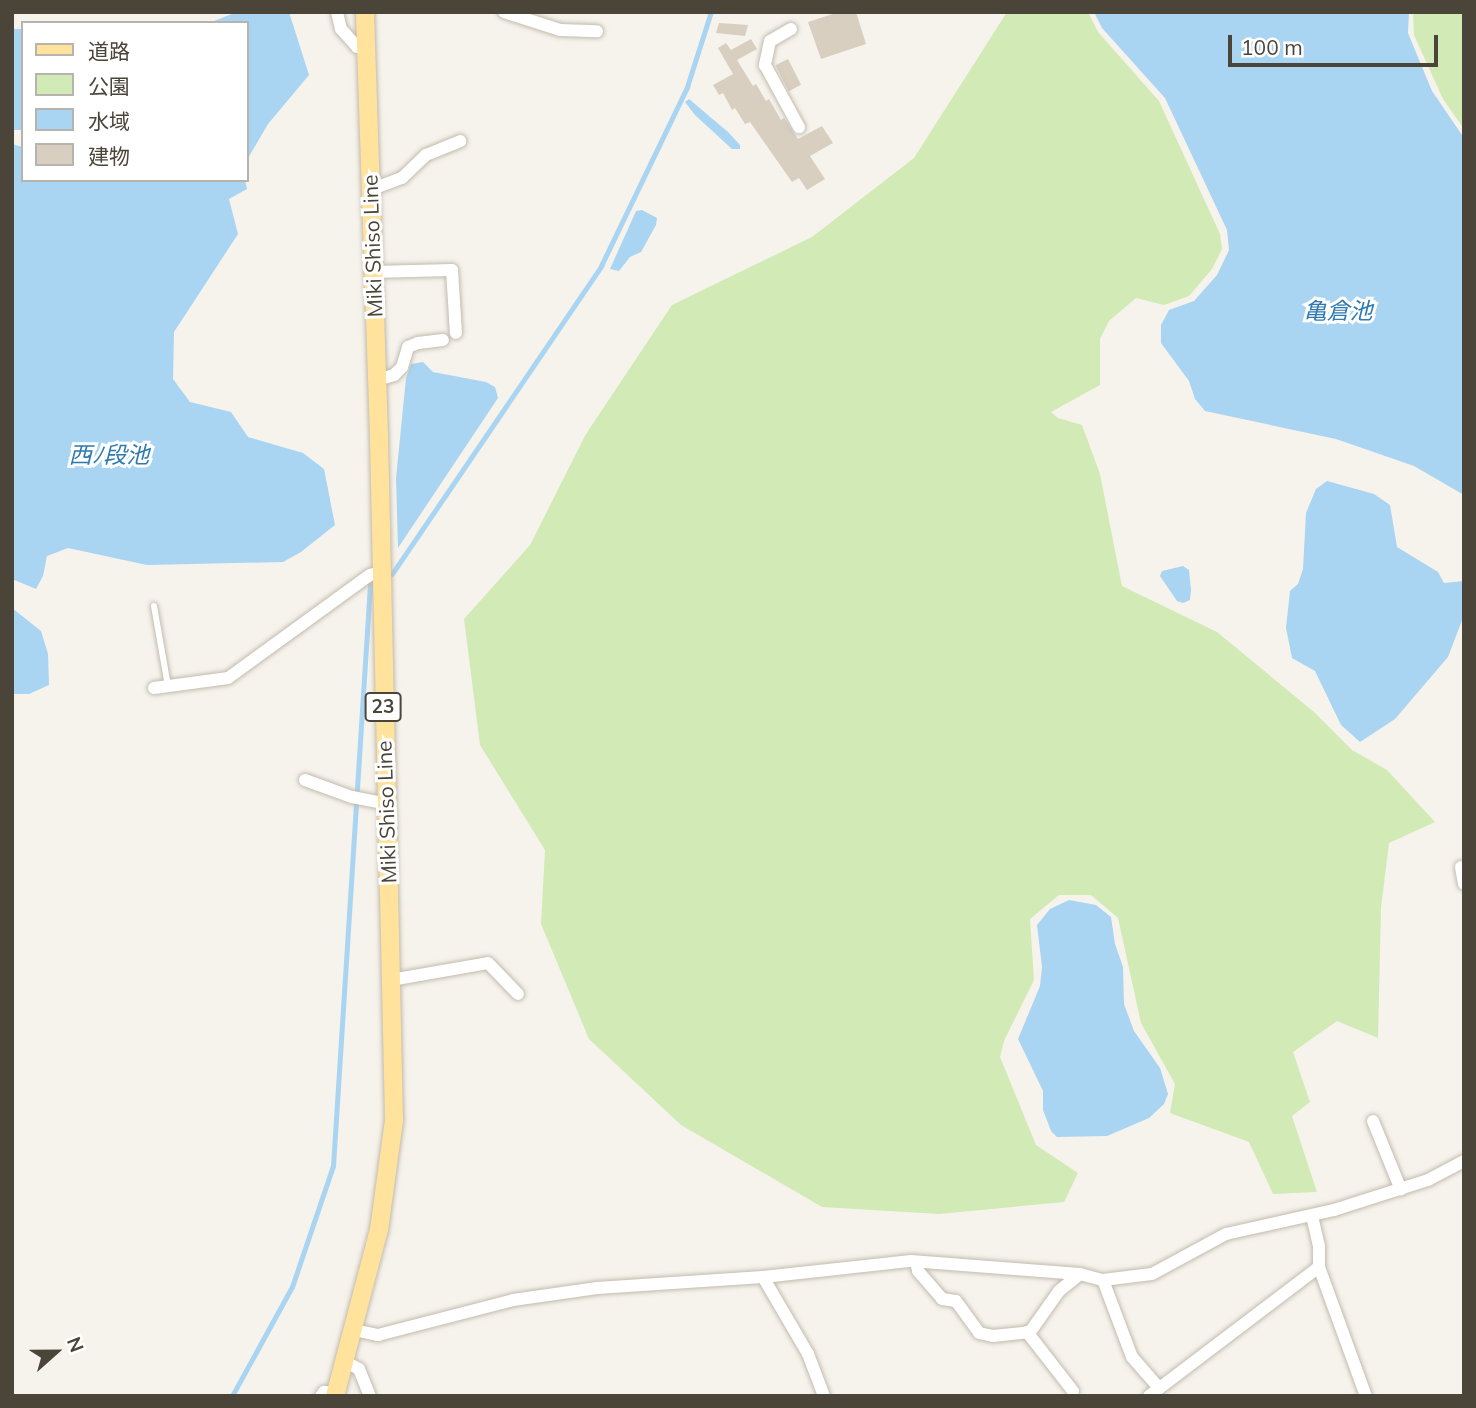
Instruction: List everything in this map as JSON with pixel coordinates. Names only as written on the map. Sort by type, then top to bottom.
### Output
[{"type":"main road","name":"Miki Shiso Line","points":[[330,1395],[354,1330],[379,1230],[388,1181],[394,1120],[365,12]]},
{"type":"street","points":[[337,12],[341,29],[357,47],[367,47]]},
{"type":"street","points":[[504,12],[560,30],[597,31]]},
{"type":"street","points":[[790,29],[769,41],[765,65],[799,127]]},
{"type":"street","points":[[370,190],[402,178],[426,155],[460,141]]},
{"type":"street","points":[[372,272],[452,270],[456,332]]},
{"type":"street","points":[[376,380],[394,375],[402,367],[408,347],[443,340]]},
{"type":"street","points":[[154,688],[228,678],[370,575],[381,572]]},
{"type":"street","points":[[305,780],[352,797],[387,804]]},
{"type":"street","points":[[1461,867],[1464,884]]},
{"type":"street","points":[[391,980],[488,963],[518,994]]},
{"type":"street","points":[[1373,1121],[1401,1190]]},
{"type":"street","points":[[354,1330],[378,1335],[513,1300],[597,1288],[763,1277],[916,1262],[1080,1274],[1104,1280],[1152,1274],[1226,1234],[1312,1216],[1401,1190],[1444,1174],[1464,1161]]},
{"type":"street","points":[[1312,1216],[1319,1246],[1319,1267],[1366,1396]]},
{"type":"street","points":[[916,1262],[918,1271],[942,1300],[956,1301],[979,1333],[993,1336],[1027,1332],[1042,1317],[1059,1291],[1080,1274]]},
{"type":"street","points":[[1104,1280],[1132,1357],[1154,1392],[1319,1267]]},
{"type":"street","points":[[763,1277],[808,1354],[824,1396]]},
{"type":"street","points":[[1027,1332],[1073,1391]]},
{"type":"street","points":[[344,1361],[359,1369],[370,1396]]},
{"type":"lane","points":[[154,606],[168,686]]},
{"type":"green space","points":[[1007,12],[1088,12],[1098,32],[1159,101],[1220,234],[1222,249],[1212,269],[1189,296],[1164,305],[1136,298],[1109,321],[1100,339],[1100,385],[1051,412],[1058,418],[1082,425],[1100,474],[1122,586],[1217,632],[1314,712],[1352,750],[1387,770],[1435,822],[1389,843],[1381,908],[1378,1038],[1337,1021],[1293,1052],[1310,1102],[1292,1116],[1317,1192],[1273,1194],[1249,1142],[1170,1113],[1175,1084],[1141,1023],[1118,918],[1091,895],[1059,895],[1030,919],[1034,980],[1004,1041],[1000,1057],[1036,1145],[1078,1173],[1064,1202],[939,1214],[822,1207],[681,1125],[589,1039],[541,924],[545,850],[480,745],[464,619],[530,545],[586,434],[672,305],[812,237],[914,158]]},
{"type":"green space","points":[[1413,12],[1464,12],[1464,129],[1443,99],[1414,35]]},
{"type":"water","points":[[237,12],[289,12],[309,75],[268,124],[248,158],[248,21],[214,21]]},
{"type":"water","name":"亀倉池","points":[[1094,12],[1409,12],[1408,33],[1432,91],[1464,138],[1464,495],[1414,466],[1336,439],[1205,411],[1195,399],[1189,381],[1161,343],[1161,325],[1169,310],[1194,301],[1217,275],[1229,250],[1227,230],[1165,98],[1102,28]]},
{"type":"water","points":[[12,29],[21,29],[21,130],[12,130]]},
{"type":"water","points":[[689,99],[728,132],[740,145],[740,149],[732,149],[695,115],[685,102]]},
{"type":"water","name":"西ﾉ段池","points":[[12,144],[21,146],[21,182],[245,182],[247,189],[229,199],[238,234],[174,332],[173,379],[190,402],[231,412],[248,437],[303,453],[324,469],[335,525],[301,552],[283,562],[147,565],[68,548],[47,556],[43,576],[36,589],[12,579]]},
{"type":"water","points":[[642,210],[657,218],[656,225],[641,252],[630,257],[619,271],[610,269],[636,211]]},
{"type":"water","points":[[423,362],[433,372],[486,382],[495,387],[498,398],[398,548],[396,478],[406,378],[411,364]]},
{"type":"water","points":[[1327,481],[1374,494],[1390,505],[1397,547],[1438,572],[1444,583],[1464,581],[1464,615],[1448,657],[1395,719],[1360,742],[1341,725],[1315,671],[1292,658],[1286,628],[1290,591],[1298,584],[1303,569],[1306,513],[1316,489]]},
{"type":"water","points":[[1183,566],[1189,570],[1191,590],[1190,600],[1183,603],[1177,601],[1160,576],[1162,571]]},
{"type":"water","points":[[12,608],[41,631],[48,654],[49,685],[29,694],[12,694]]},
{"type":"water","points":[[1069,900],[1096,905],[1111,917],[1115,944],[1123,967],[1124,1004],[1134,1031],[1160,1068],[1168,1094],[1164,1104],[1149,1118],[1107,1136],[1057,1137],[1051,1131],[1043,1110],[1043,1091],[1018,1039],[1040,986],[1042,967],[1037,925],[1050,909]]},
{"type":"building","points":[[839,12],[856,12],[866,44],[821,59],[808,22]]},
{"type":"building","points":[[719,23],[748,25],[745,36],[716,33]]},
{"type":"building","points":[[751,39],[757,49],[737,60],[753,86],[756,84],[766,101],[769,99],[781,120],[784,118],[798,139],[822,126],[833,143],[810,156],[825,179],[807,190],[799,178],[792,182],[750,122],[745,124],[735,108],[732,110],[723,93],[719,95],[713,85],[733,74],[718,48],[726,43],[731,50]]},
{"type":"building","points":[[788,59],[801,85],[789,91],[776,65]]},
{"type":"waterway","points":[[392,574],[601,266],[687,87],[711,12]]},
{"type":"waterway","points":[[232,1396],[292,1287],[333,1166],[370,585]]}]
